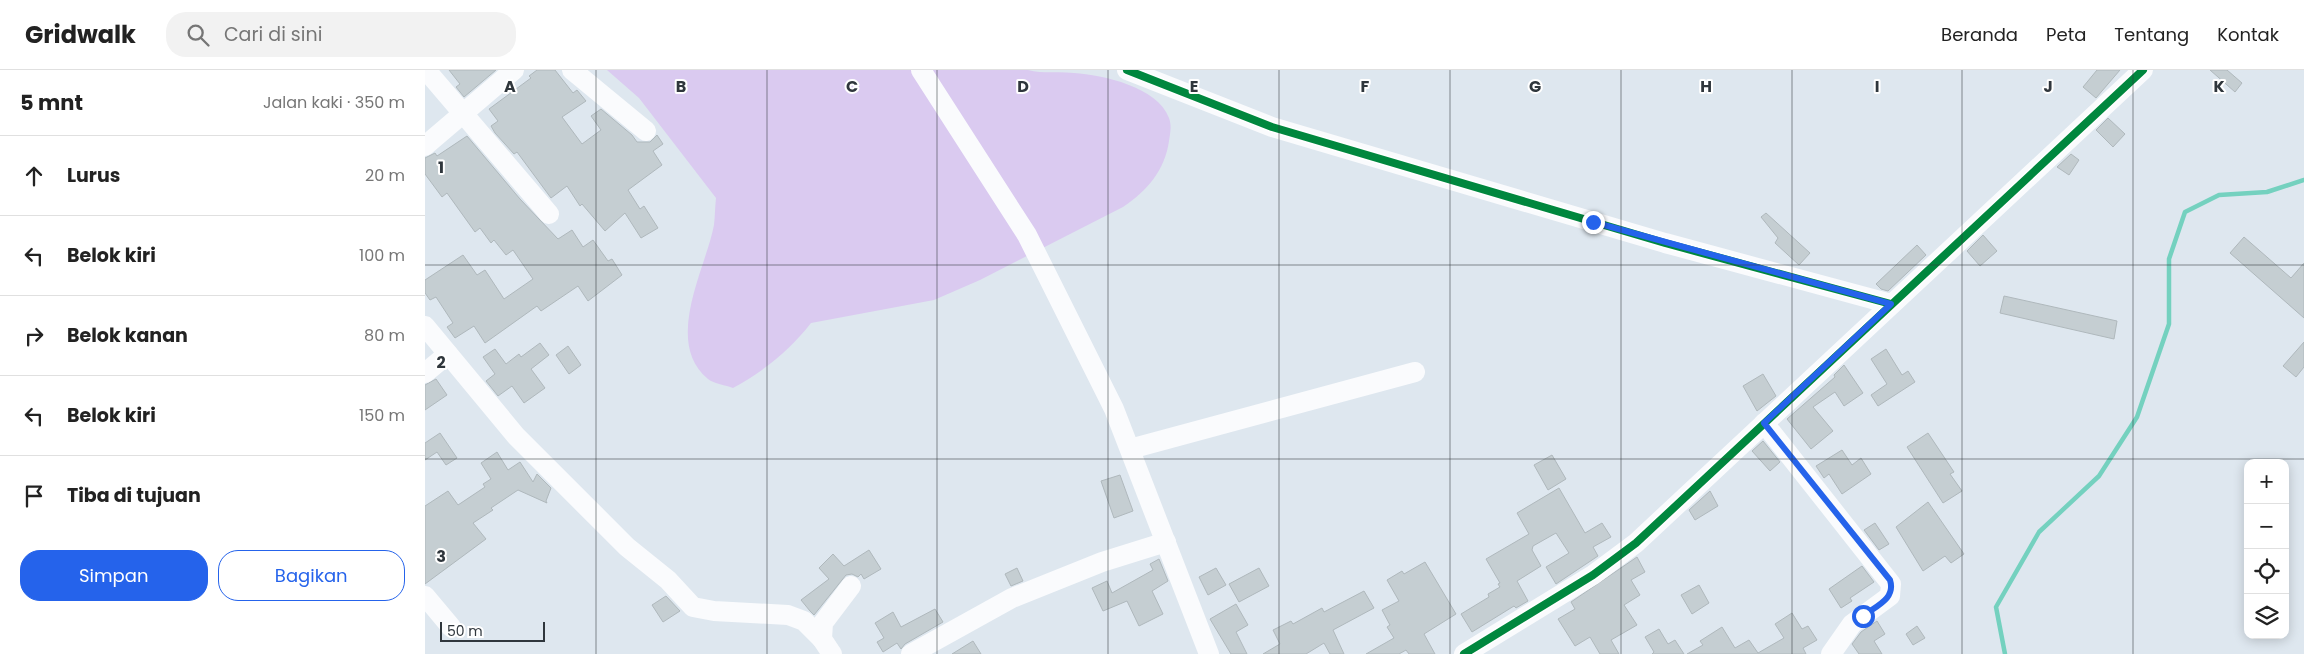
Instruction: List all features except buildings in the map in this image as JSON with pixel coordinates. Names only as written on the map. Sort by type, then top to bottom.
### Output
[{"type":"street","points":[[426,70],[549,214]]},
{"type":"street","points":[[425,146],[514,70]]},
{"type":"street","points":[[572,70],[645,132]]},
{"type":"street","points":[[921,70],[1027,235],[1114,409],[1209,654]]},
{"type":"street","points":[[1127,70],[1272,127],[1665,243],[1891,304]]},
{"type":"street","points":[[1464,654],[1618,558],[2143,70]]},
{"type":"street","points":[[425,326],[516,436],[627,547],[669,580],[693,607],[714,611],[788,615],[804,621],[827,647]]},
{"type":"street","points":[[425,373],[448,354]]},
{"type":"street","points":[[1130,449],[1415,372]]},
{"type":"street","points":[[1764,423],[1891,584],[1890,596],[1852,624],[1831,654]]},
{"type":"street","points":[[911,654],[1012,598],[1102,562],[1166,542]]},
{"type":"street","points":[[827,647],[823,623],[851,586]]},
{"type":"street","points":[[425,596],[451,627]]},
{"type":"shaded area","points":[[607,70],[1028,70],[1086,74],[1114,80],[1154,98],[1163,107],[1169,118],[1170,133],[1167,152],[1159,170],[1147,187],[1123,207],[980,280],[934,300],[811,323],[776,359],[733,388],[708,379],[695,364],[689,345],[688,325],[691,304],[710,242],[714,225],[716,198],[639,98]]},
{"type":"waterway","points":[[2005,654],[1996,607],[2039,532],[2099,476],[2137,417],[2169,324],[2169,259],[2185,212],[2219,195],[2267,192],[2304,180]]},
{"type":"cycle path","points":[[1127,70],[1272,127],[1665,243],[1891,304]]},
{"type":"cycle path","points":[[1464,654],[1593,575],[1636,543],[2143,70]]},
{"type":"route","points":[[1593,222],[1891,304],[1764,423],[1890,580],[1892,592],[1890,596],[1863,616]]}]
